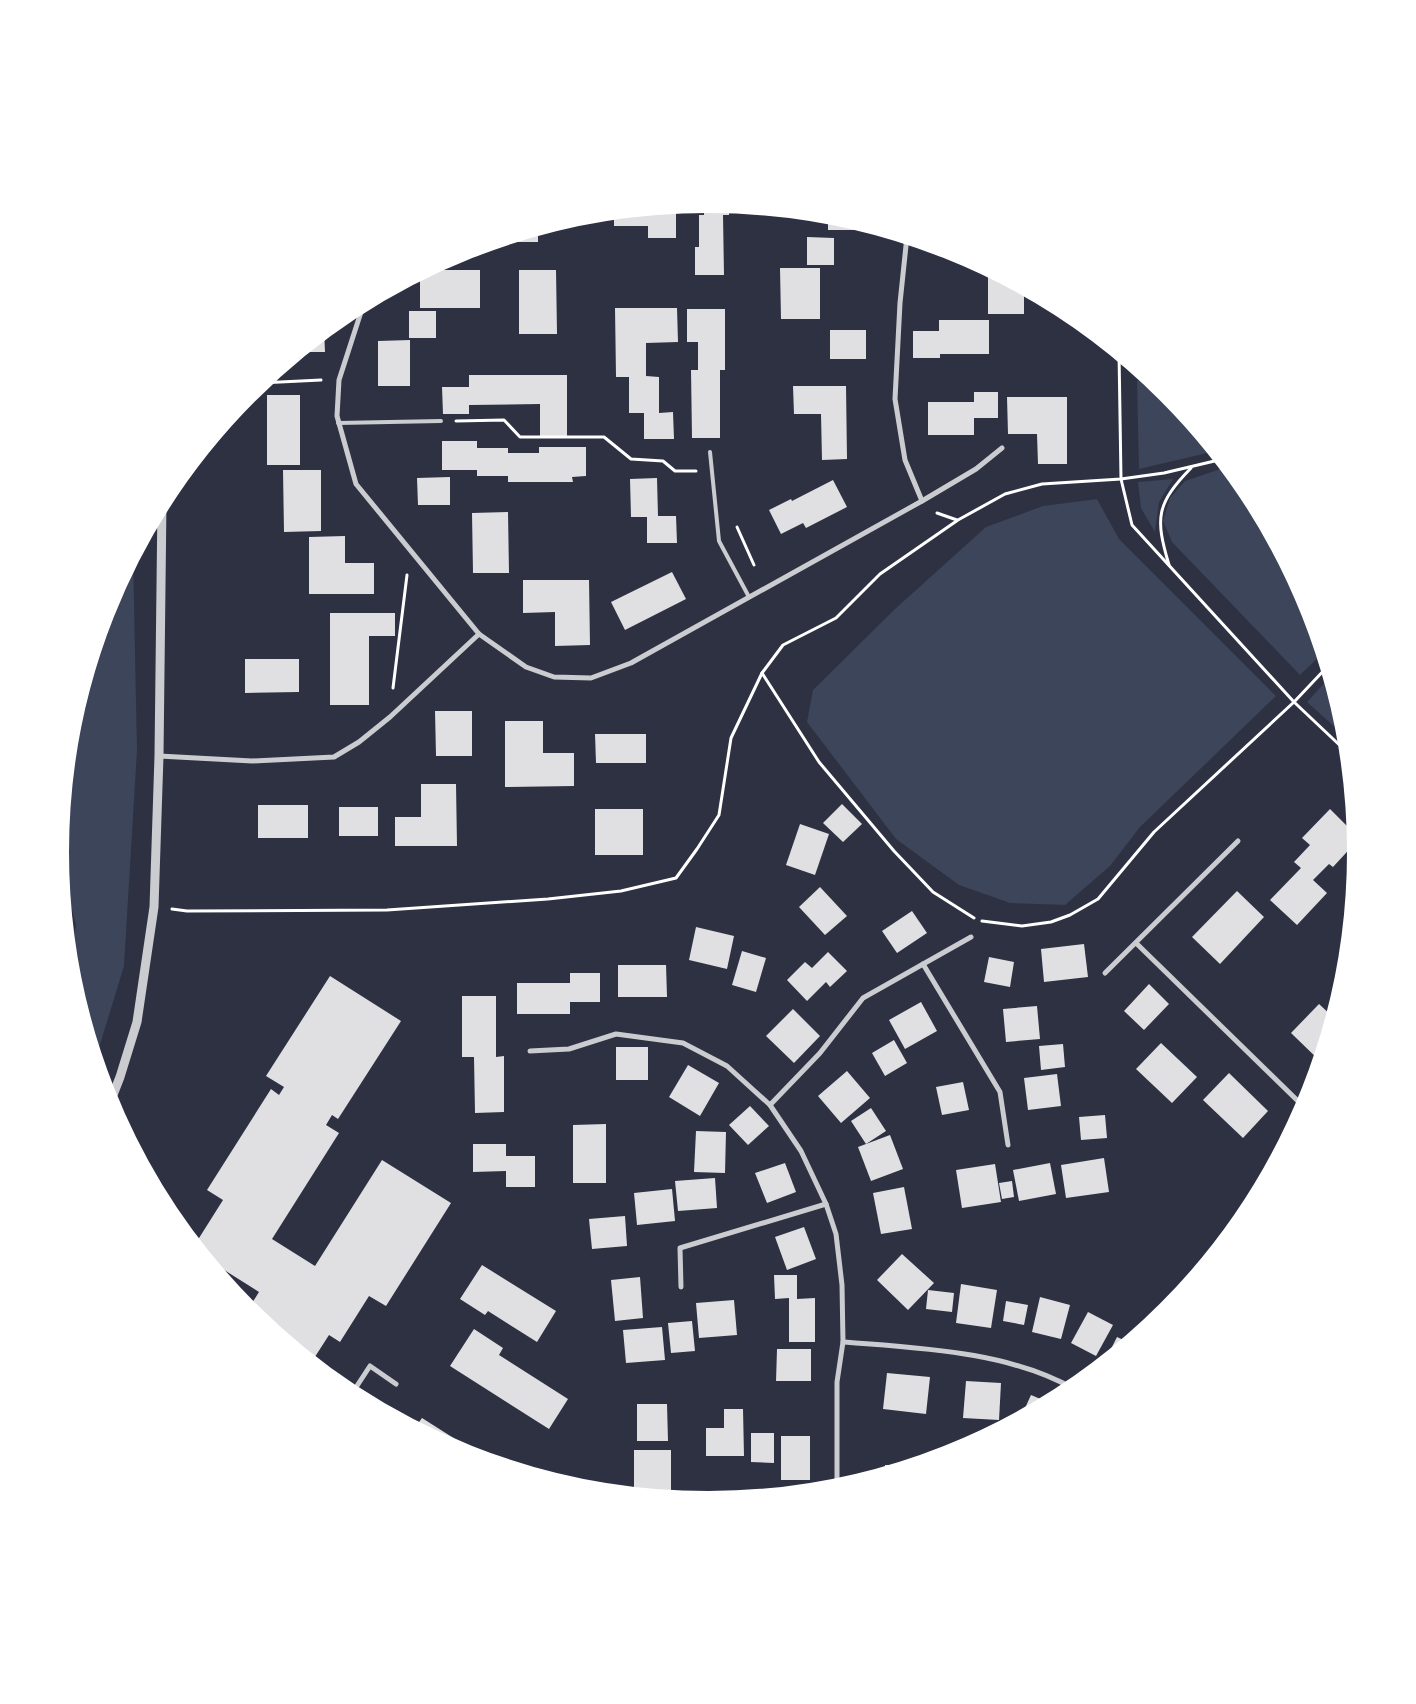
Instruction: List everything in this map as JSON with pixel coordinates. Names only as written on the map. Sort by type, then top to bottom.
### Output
[{"type":"street","points":[[906,242],[900,303],[895,400],[905,460],[922,501]]},
{"type":"street","points":[[361,312],[339,380],[337,416],[356,484],[479,634],[526,667],[554,678],[592,678],[631,663],[922,501],[976,469],[1002,448]]},
{"type":"street","points":[[113,1094],[137,1022],[154,907],[159,756],[162,515]]},
{"type":"street","points":[[159,756],[252,761],[334,758],[390,717],[479,634]]},
{"type":"street","points":[[1105,973],[1238,841]]},
{"type":"street","points":[[770,1105],[820,1053],[863,998],[970,937]]},
{"type":"street","points":[[1136,943],[1299,1102]]},
{"type":"street","points":[[923,964],[1000,1092],[1008,1145]]},
{"type":"street","points":[[530,1051],[569,1049],[616,1034],[684,1043],[727,1066],[770,1105],[801,1151],[826,1204],[836,1234],[842,1286],[843,1342],[837,1382],[837,1480]]},
{"type":"street","points":[[681,1287],[680,1248],[826,1204]]},
{"type":"street","points":[[843,1342],[938,1349],[1002,1362],[1057,1379],[1067,1385]]},
{"type":"street","points":[[355,1389],[370,1366],[396,1384]]},
{"type":"lane","points":[[338,423],[441,421]]},
{"type":"lane","points":[[710,452],[719,540],[748,597]]},
{"type":"path","points":[[1119,360],[1121,479],[1132,525],[1294,702],[1340,746]]},
{"type":"path","points":[[272,382],[339,380]]},
{"type":"path","points":[[441,421],[504,420],[520,437],[604,436],[631,459],[663,461],[675,471],[699,471],[714,487]]},
{"type":"path","points":[[154,907],[187,911],[387,910],[548,899],[621,890],[676,878],[719,815],[731,738],[762,673],[783,645],[836,618],[880,574],[966,516],[1005,494],[1042,484],[1121,479],[1164,473],[1217,461]]},
{"type":"path","points":[[1170,566],[1160,528],[1162,509],[1168,493],[1191,467]]},
{"type":"path","points":[[733,520],[765,588]]},
{"type":"path","points":[[390,717],[410,550]]},
{"type":"path","points":[[762,673],[819,762],[894,851],[933,892],[979,921],[1022,926],[1057,920],[1098,899],[1154,832],[1294,702],[1323,671]]},
{"type":"shaded area","points":[[1142,380],[1162,398],[1210,452],[1139,469],[1137,381]]},
{"type":"shaded area","points":[[1222,468],[1242,495],[1264,531],[1284,568],[1301,606],[1319,657],[1300,675],[1172,542],[1163,521],[1170,498],[1185,481]]},
{"type":"shaded area","points":[[1173,479],[1159,502],[1155,532],[1141,508],[1138,482]]},
{"type":"shaded area","points":[[1097,499],[1119,539],[1276,696],[1140,827],[1110,866],[1065,905],[1010,903],[959,885],[896,839],[807,722],[813,690],[895,609],[986,527],[1043,506]]},
{"type":"shaded area","points":[[133,566],[137,750],[124,966],[98,1051],[79,977],[73,940],[76,926],[68,891],[66,852],[72,768],[88,686],[100,646]]},
{"type":"shaded area","points":[[1326,681],[1337,729],[1307,702]]},
{"type":"building","points":[[704,210],[729,211],[729,215],[723,215],[724,275],[695,275],[695,247],[699,247],[699,215],[704,215]]},
{"type":"building","points":[[661,212],[676,213],[676,238],[648,238],[648,226],[614,226],[614,218]]},
{"type":"building","points":[[828,222],[865,230],[828,230]]},
{"type":"building","points":[[538,233],[538,242],[509,242]]},
{"type":"building","points":[[807,237],[834,238],[834,265],[807,265]]},
{"type":"building","points":[[780,268],[820,268],[820,319],[781,319]]},
{"type":"building","points":[[437,270],[480,270],[480,308],[420,308],[420,278]]},
{"type":"building","points":[[519,270],[556,270],[557,334],[519,334]]},
{"type":"building","points":[[988,274],[1024,293],[1024,314],[988,314]]},
{"type":"building","points":[[615,308],[677,308],[678,342],[646,343],[646,376],[659,377],[659,413],[673,412],[674,439],[644,439],[644,413],[629,413],[629,377],[616,377]]},
{"type":"building","points":[[687,309],[725,309],[725,370],[720,370],[720,438],[692,438],[691,370],[698,370],[698,342],[687,342]]},
{"type":"building","points":[[409,311],[436,311],[436,338],[409,338]]},
{"type":"building","points":[[939,320],[989,320],[989,354],[940,354],[940,358],[913,358],[913,331],[939,331]]},
{"type":"building","points":[[830,330],[866,330],[866,359],[830,359]]},
{"type":"building","points":[[324,338],[325,352],[306,352]]},
{"type":"building","points":[[410,340],[410,386],[378,386],[378,341]]},
{"type":"building","points":[[469,375],[567,375],[567,436],[540,436],[540,404],[469,405],[469,414],[443,414],[442,387],[469,387]]},
{"type":"building","points":[[793,386],[846,386],[847,459],[822,460],[821,414],[794,414]]},
{"type":"building","points":[[974,392],[998,392],[998,418],[974,418],[974,435],[928,435],[928,402],[974,402]]},
{"type":"building","points":[[267,395],[300,395],[300,465],[267,465]]},
{"type":"building","points":[[1007,397],[1067,397],[1067,464],[1038,464],[1037,434],[1008,434]]},
{"type":"building","points":[[442,441],[477,441],[477,448],[508,448],[508,453],[539,453],[539,447],[586,447],[586,476],[572,477],[573,482],[508,482],[508,476],[477,476],[477,470],[442,470]]},
{"type":"building","points":[[283,470],[321,470],[321,531],[284,532]]},
{"type":"building","points":[[450,477],[450,505],[418,505],[417,478]]},
{"type":"building","points":[[657,478],[658,516],[676,516],[677,543],[647,543],[647,517],[631,517],[630,479]]},
{"type":"building","points":[[833,480],[847,507],[806,528],[803,523],[781,534],[769,510],[791,499],[792,501]]},
{"type":"building","points":[[508,512],[509,573],[473,573],[472,513]]},
{"type":"building","points":[[345,536],[345,563],[374,563],[374,594],[309,594],[309,537]]},
{"type":"building","points":[[672,572],[686,599],[625,630],[611,602]]},
{"type":"building","points":[[523,580],[589,580],[590,645],[555,646],[555,612],[523,613]]},
{"type":"building","points":[[330,613],[395,613],[395,636],[369,636],[369,705],[330,705]]},
{"type":"building","points":[[245,659],[299,659],[299,692],[245,693]]},
{"type":"building","points":[[435,711],[472,711],[472,756],[436,756]]},
{"type":"building","points":[[505,721],[543,721],[543,753],[574,753],[574,786],[505,787]]},
{"type":"building","points":[[595,734],[646,734],[646,763],[596,763]]},
{"type":"building","points":[[421,784],[456,784],[457,846],[395,846],[395,817],[421,817]]},
{"type":"building","points":[[842,804],[862,824],[843,842],[823,823]]},
{"type":"building","points":[[258,805],[308,805],[308,838],[258,838]]},
{"type":"building","points":[[339,807],[378,807],[378,836],[339,836]]},
{"type":"building","points":[[595,809],[643,809],[643,855],[595,855]]},
{"type":"building","points":[[1330,809],[1349,828],[1350,849],[1333,867],[1329,864],[1313,880],[1327,893],[1297,925],[1270,900],[1301,868],[1294,862],[1310,845],[1302,838]]},
{"type":"building","points":[[800,824],[829,834],[815,875],[786,865]]},
{"type":"building","points":[[820,887],[847,916],[825,935],[799,907]]},
{"type":"building","points":[[1237,891],[1264,917],[1220,964],[1192,937]]},
{"type":"building","points":[[912,911],[927,933],[897,953],[882,931]]},
{"type":"building","points":[[696,927],[734,936],[727,969],[689,960]]},
{"type":"building","points":[[1084,944],[1088,977],[1044,982],[1041,949]]},
{"type":"building","points":[[742,951],[766,958],[756,992],[732,985]]},
{"type":"building","points":[[828,952],[847,971],[830,987],[826,982],[807,1001],[787,980],[805,962],[812,968]]},
{"type":"building","points":[[989,957],[1014,962],[1010,987],[984,982]]},
{"type":"building","points":[[618,965],[666,965],[667,997],[618,997]]},
{"type":"building","points":[[570,973],[600,973],[600,1002],[570,1002],[570,1014],[517,1014],[517,983],[570,983]]},
{"type":"building","points":[[330,976],[401,1021],[338,1119],[332,1115],[326,1125],[339,1133],[272,1239],[315,1266],[382,1160],[451,1203],[386,1306],[369,1296],[340,1342],[329,1335],[314,1358],[252,1303],[259,1292],[219,1267],[197,1241],[223,1200],[207,1190],[271,1089],[279,1095],[284,1087],[266,1076]]},
{"type":"building","points":[[1149,984],[1169,1004],[1144,1030],[1124,1011]]},
{"type":"building","points":[[462,996],[496,996],[496,1057],[504,1056],[504,1112],[475,1113],[474,1057],[462,1057]]},
{"type":"building","points":[[921,1002],[937,1031],[905,1049],[889,1020]]},
{"type":"building","points":[[1319,1004],[1329,1013],[1316,1057],[1291,1033]]},
{"type":"building","points":[[1037,1006],[1040,1039],[1006,1042],[1003,1009]]},
{"type":"building","points":[[793,1009],[820,1036],[794,1063],[766,1036]]},
{"type":"building","points":[[894,1040],[907,1063],[885,1076],[872,1053]]},
{"type":"building","points":[[1161,1043],[1197,1077],[1172,1103],[1136,1069]]},
{"type":"building","points":[[1063,1044],[1065,1067],[1041,1070],[1039,1046]]},
{"type":"building","points":[[616,1047],[648,1047],[648,1080],[616,1080]]},
{"type":"building","points":[[688,1065],[719,1083],[700,1116],[669,1097]]},
{"type":"building","points":[[847,1071],[870,1098],[841,1123],[818,1096]]},
{"type":"building","points":[[1229,1073],[1268,1111],[1243,1138],[1203,1100]]},
{"type":"building","points":[[1057,1074],[1061,1106],[1028,1110],[1024,1078]]},
{"type":"building","points":[[963,1082],[969,1110],[942,1115],[936,1087]]},
{"type":"building","points":[[750,1106],[769,1126],[748,1145],[729,1125]]},
{"type":"building","points":[[871,1108],[886,1131],[866,1144],[851,1121]]},
{"type":"building","points":[[1105,1115],[1107,1138],[1081,1140],[1079,1117]]},
{"type":"building","points":[[606,1124],[606,1183],[573,1183],[573,1125]]},
{"type":"building","points":[[696,1131],[726,1132],[725,1173],[694,1172]]},
{"type":"building","points":[[890,1135],[903,1169],[871,1181],[858,1147]]},
{"type":"building","points":[[473,1144],[506,1144],[506,1156],[535,1156],[535,1187],[506,1187],[506,1171],[473,1172]]},
{"type":"building","points":[[1104,1158],[1109,1192],[1066,1198],[1061,1165]]},
{"type":"building","points":[[785,1163],[796,1192],[767,1203],[755,1173]]},
{"type":"building","points":[[1050,1163],[1056,1194],[1019,1201],[1013,1170]]},
{"type":"building","points":[[995,1164],[1001,1202],[962,1208],[956,1170]]},
{"type":"building","points":[[715,1178],[717,1208],[678,1211],[675,1181]]},
{"type":"building","points":[[1012,1181],[1014,1197],[1002,1199],[999,1183]]},
{"type":"building","points":[[904,1187],[912,1229],[881,1234],[873,1193]]},
{"type":"building","points":[[672,1189],[675,1221],[637,1225],[634,1193]]},
{"type":"building","points":[[625,1216],[627,1246],[592,1249],[589,1219]]},
{"type":"building","points":[[804,1227],[816,1259],[787,1270],[775,1237]]},
{"type":"building","points":[[902,1254],[934,1283],[908,1310],[877,1280]]},
{"type":"building","points":[[482,1265],[556,1311],[537,1342],[488,1311],[485,1315],[460,1299]]},
{"type":"building","points":[[774,1275],[797,1275],[797,1299],[815,1298],[815,1342],[789,1342],[789,1298],[775,1299]]},
{"type":"building","points":[[640,1277],[643,1318],[615,1321],[611,1280]]},
{"type":"building","points":[[961,1284],[997,1290],[991,1328],[956,1323]]},
{"type":"building","points":[[928,1290],[954,1293],[952,1312],[926,1309]]},
{"type":"building","points":[[1040,1297],[1070,1305],[1061,1339],[1032,1332]]},
{"type":"building","points":[[734,1300],[737,1335],[699,1338],[696,1303]]},
{"type":"building","points":[[1006,1301],[1028,1305],[1024,1325],[1003,1321]]},
{"type":"building","points":[[1088,1312],[1113,1325],[1096,1356],[1071,1343]]},
{"type":"building","points":[[692,1321],[695,1351],[671,1353],[668,1323]]},
{"type":"building","points":[[662,1327],[665,1360],[626,1363],[623,1330]]},
{"type":"building","points":[[474,1329],[503,1348],[499,1355],[568,1399],[549,1429],[450,1366]]},
{"type":"building","points":[[1117,1337],[1124,1340],[1109,1352]]},
{"type":"building","points":[[777,1349],[811,1349],[811,1381],[776,1381]]},
{"type":"building","points":[[887,1373],[930,1377],[926,1414],[883,1409]]},
{"type":"building","points":[[966,1381],[1001,1383],[999,1420],[963,1418]]},
{"type":"building","points":[[1031,1395],[1042,1400],[1029,1408],[1024,1411]]},
{"type":"building","points":[[637,1404],[667,1404],[668,1441],[637,1441]]},
{"type":"building","points":[[724,1409],[743,1409],[744,1456],[706,1456],[706,1428],[724,1428]]},
{"type":"building","points":[[422,1418],[468,1447],[424,1428],[417,1424]]},
{"type":"building","points":[[751,1433],[774,1433],[774,1463],[751,1462]]},
{"type":"building","points":[[781,1436],[810,1436],[810,1480],[781,1480]]},
{"type":"building","points":[[634,1450],[671,1450],[671,1490],[634,1489]]},
{"type":"building","points":[[885,1465],[897,1465],[885,1469]]}]
